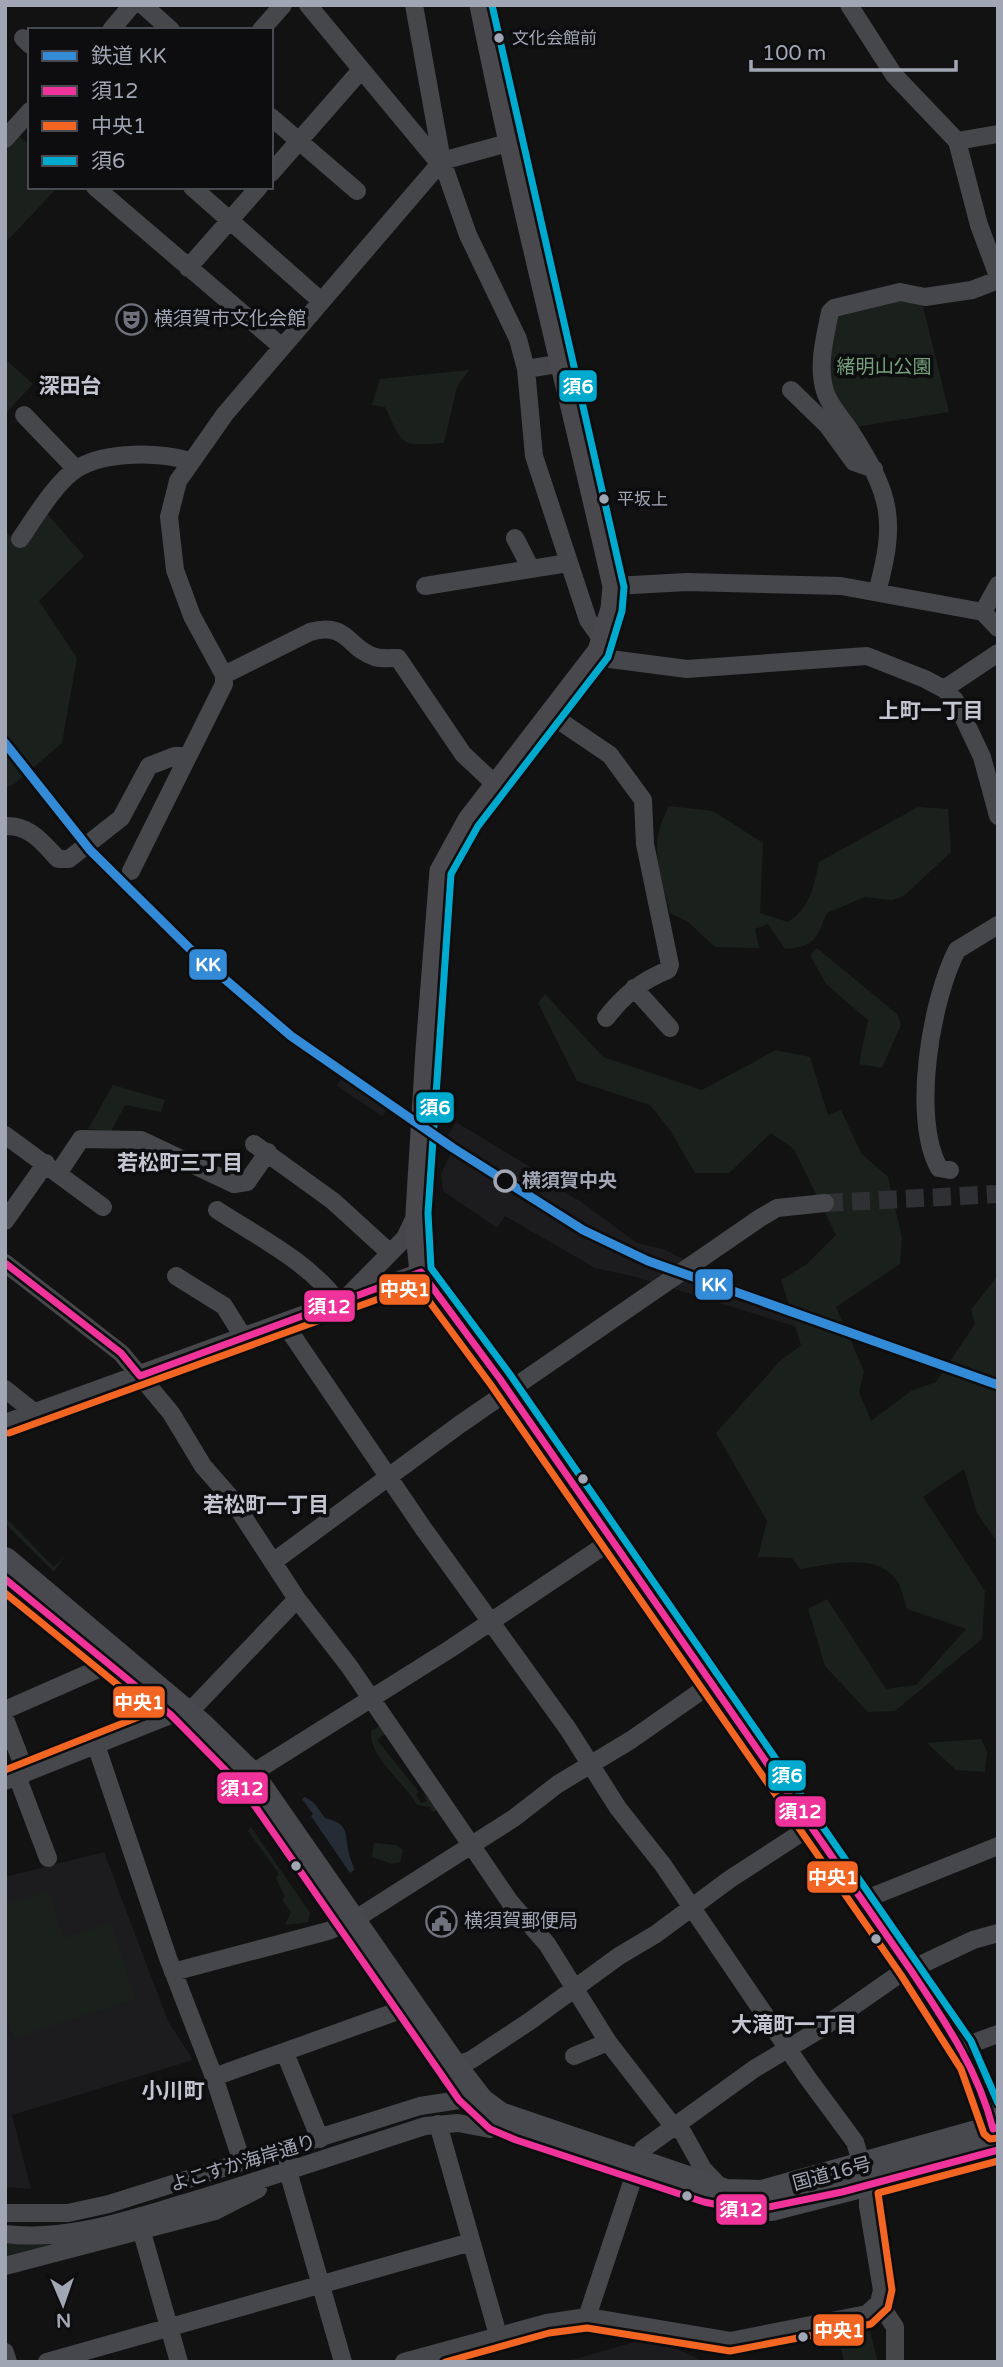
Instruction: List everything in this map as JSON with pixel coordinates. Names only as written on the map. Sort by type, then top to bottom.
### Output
[{"type":"highway","name":"国道16号","points":[[5,1560],[177,1713],[251,1774],[346,1923],[398,2011],[490,2129],[635,2172],[726,2192],[762,2193],[865,2176]]},
{"type":"highway","name":"国道16号","points":[[5,1580],[110,1667],[177,1713],[241,1786],[454,2066],[470,2101],[728,2209],[749,2211],[997,2137]]},
{"type":"main road","points":[[481,5],[508,143],[564,363],[614,586],[599,649],[469,820],[441,871],[417,1213],[421,1272],[508,1392],[962,2047],[989,2109],[997,2137]]},
{"type":"street","points":[[113,28],[132,5]]},
{"type":"street","points":[[143,5],[169,28]]},
{"type":"street","points":[[263,28],[283,5]]},
{"type":"street","points":[[308,5],[361,71],[441,162]]},
{"type":"street","points":[[414,5],[441,162],[468,234],[518,338],[526,369],[534,456],[599,649],[687,669],[867,656],[944,689],[956,700],[982,757],[998,816]]},
{"type":"street","points":[[849,5],[894,75],[957,141],[979,225],[998,278],[960,292],[925,297],[900,292],[830,312],[822,350],[825,392],[874,469],[890,520],[886,558],[877,592]]},
{"type":"street","points":[[273,171],[361,71]]},
{"type":"street","points":[[5,139],[27,118]]},
{"type":"street","points":[[273,119],[357,191]]},
{"type":"street","points":[[957,141],[998,134]]},
{"type":"street","points":[[131,871],[224,684],[224,675],[192,616],[175,570],[171,545],[169,517],[172,496],[190,461],[282,347],[441,162],[508,143]]},
{"type":"street","points":[[194,189],[321,301]]},
{"type":"street","points":[[188,268],[257,189]]},
{"type":"street","points":[[115,194],[188,268],[282,347]]},
{"type":"street","points":[[526,369],[564,363]]},
{"type":"street","points":[[791,390],[827,425],[854,462],[874,469]]},
{"type":"street","points":[[23,415],[76,469]]},
{"type":"street","points":[[20,539],[76,469],[110,458],[170,455],[190,461]]},
{"type":"street","points":[[514,538],[531,569]]},
{"type":"street","points":[[425,586],[568,563]]},
{"type":"street","points":[[614,586],[687,582],[841,586],[983,612],[998,628]]},
{"type":"street","points":[[983,612],[998,585]]},
{"type":"street","points":[[224,675],[324,627],[347,636],[375,657],[398,658],[463,754],[497,786]]},
{"type":"street","points":[[944,689],[998,653]]},
{"type":"street","points":[[551,715],[610,755],[643,800],[645,844],[670,965],[668,970],[623,996],[607,1018]]},
{"type":"street","points":[[5,825],[18,825],[31,832],[58,859],[69,859],[121,818],[149,766],[175,756],[188,756]]},
{"type":"street","points":[[950,1170],[939,1168],[926,1136],[932,1028],[957,950],[998,925]]},
{"type":"street","points":[[634,988],[670,1028]]},
{"type":"street","points":[[5,1135],[103,1207]]},
{"type":"street","points":[[5,1222],[81,1139],[141,1140],[234,1184],[247,1182],[261,1148],[333,1201],[390,1253]]},
{"type":"street","points":[[273,1562],[508,1392],[760,1218],[788,1206],[825,1203]]},
{"type":"street","points":[[217,1210],[299,1263],[328,1287],[340,1304]]},
{"type":"street","points":[[340,1304],[405,1238],[417,1213]]},
{"type":"street","points":[[5,1263],[121,1353],[171,1413],[203,1466],[231,1499],[297,1599],[333,1644],[510,1902],[547,1944],[608,2042],[640,2079],[673,2126],[683,2133],[703,2169],[726,2192]]},
{"type":"street","points":[[5,1423],[340,1304],[421,1272]]},
{"type":"street","points":[[176,1276],[224,1306],[244,1338]]},
{"type":"street","points":[[284,1323],[328,1392],[356,1427],[855,2142],[865,2176],[882,2290],[879,2303],[867,2314],[742,2341],[712,2340],[587,2317],[498,2335],[404,2362]]},
{"type":"street","points":[[5,1390],[35,1413]]},
{"type":"street","points":[[251,1774],[611,1541]]},
{"type":"street","points":[[16,1777],[196,1705],[297,1599]]},
{"type":"street","points":[[5,1710],[96,1670],[110,1667]]},
{"type":"street","points":[[173,1972],[346,1923],[711,1684]]},
{"type":"street","points":[[5,1719],[16,1777],[48,1858]]},
{"type":"street","points":[[96,1745],[173,1972],[214,2077],[242,2162]]},
{"type":"street","points":[[454,2066],[471,2060],[810,1827]]},
{"type":"street","points":[[861,1901],[998,1846]]},
{"type":"street","points":[[587,2317],[643,2149],[788,2048],[910,1969],[973,1940],[998,1933]]},
{"type":"street","points":[[214,2077],[398,2011]]},
{"type":"street","points":[[962,2047],[998,2034]]},
{"type":"street","points":[[574,2056],[608,2042]]},
{"type":"street","points":[[285,2053],[320,2139]]},
{"type":"street","name":"よこすか海岸通り","points":[[5,2213],[68,2213],[99,2206],[420,2106],[470,2101]]},
{"type":"street","points":[[438,2124],[498,2335]]},
{"type":"street","name":"よこすか海岸通り","points":[[5,2234],[21,2236],[86,2230],[438,2124],[490,2129]]},
{"type":"street","points":[[288,2149],[281,2173],[321,2284],[343,2362]]},
{"type":"street","points":[[5,2266],[215,2211],[251,2193],[281,2173]]},
{"type":"street","points":[[141,2229],[179,2362]]},
{"type":"street","points":[[47,2362],[471,2242]]},
{"type":"street","points":[[879,2303],[895,2327],[895,2362]]},
{"type":"street","points":[[5,2352],[8,2362]]},
{"type":"shaded area","points":[[347,1070],[393,1102],[382,1116],[337,1086]]},
{"type":"shaded area","points":[[456,1122],[532,1168],[531,1173],[580,1201],[637,1243],[663,1249],[728,1281],[804,1310],[797,1327],[636,1277],[595,1268],[505,1216],[497,1228],[443,1191],[441,1174],[453,1149],[445,1140]]},
{"type":"shaded area","points":[[305,1797],[314,1803],[325,1818],[343,1827],[354,1870],[350,1873],[311,1816],[313,1814],[302,1799]]},
{"type":"shaded area","points":[[104,1852],[168,2021],[193,2060],[12,2115],[31,2189],[5,2187],[5,1877]]},
{"type":"shaded area","points":[[635,2342],[669,2345],[704,2362],[565,2362]]},
{"type":"green space","points":[[10,129],[28,143],[28,189],[56,189],[5,243],[5,136]]},
{"type":"green space","name":"緒明山公園","points":[[900,298],[922,302],[949,412],[855,427],[837,399],[830,376],[834,319],[841,313]]},
{"type":"green space","points":[[5,359],[33,384],[5,414]]},
{"type":"green space","points":[[469,370],[457,387],[444,443],[418,444],[405,441],[400,437],[385,407],[372,405],[380,379]]},
{"type":"green space","points":[[44,510],[84,556],[39,601],[77,658],[62,743],[13,785],[5,787],[5,532],[19,543]]},
{"type":"green space","points":[[669,806],[713,811],[763,843],[760,913],[788,922],[806,903],[813,888],[819,862],[918,807],[948,809],[951,852],[904,896],[892,900],[865,897],[827,913],[817,935],[803,946],[785,949],[768,924],[755,929],[759,948],[715,947],[687,921],[670,913],[659,872],[657,847],[662,820]]},
{"type":"green space","points":[[817,948],[897,1014],[901,1025],[882,1068],[859,1064],[868,1020],[826,984],[810,955]]},
{"type":"green space","points":[[545,994],[603,1057],[702,1090],[776,1050],[810,1057],[828,1115],[841,1110],[861,1153],[888,1177],[902,1238],[900,1264],[836,1307],[864,1371],[859,1392],[871,1421],[911,1391],[936,1382],[975,1324],[971,1310],[998,1275],[998,1543],[977,1513],[964,1469],[923,1497],[985,1591],[982,1639],[895,1711],[868,1712],[825,1666],[808,1609],[827,1599],[886,1689],[916,1685],[966,1629],[907,1609],[895,1578],[875,1565],[850,1562],[800,1569],[792,1558],[758,1557],[767,1521],[716,1433],[779,1362],[801,1345],[781,1280],[807,1264],[836,1235],[794,1149],[771,1133],[729,1173],[695,1173],[670,1130],[650,1105],[577,1081],[538,1003]]},
{"type":"green space","points":[[113,1085],[165,1100],[161,1112],[125,1105],[111,1131],[88,1129]]},
{"type":"green space","points":[[5,1517],[54,1567],[65,1556],[54,1572],[5,1523]]},
{"type":"green space","points":[[381,1725],[385,1734],[377,1740],[419,1792],[416,1795],[421,1803],[427,1801],[423,1795],[435,1802],[438,1810],[433,1812],[430,1807],[417,1805],[381,1760],[375,1750],[371,1731]]},
{"type":"green space","points":[[981,1739],[987,1751],[985,1772],[956,1770],[927,1743]]},
{"type":"green space","points":[[251,1827],[310,1913],[308,1922],[285,1925],[291,1912],[282,1900],[285,1897],[276,1878],[279,1874],[248,1831]]},
{"type":"green space","points":[[374,1843],[396,1845],[403,1850],[400,1862],[392,1864],[372,1857]]},
{"type":"green space","points":[[49,1891],[63,1938],[111,1923],[135,1999],[14,2038],[5,2014],[5,1904]]},
{"type":"green space","points":[[5,2241],[73,2243],[5,2262]]},
{"type":"green space","points":[[870,2331],[878,2362],[844,2362],[839,2337]]},
{"type":"tunnel","points":[[825,1203],[998,1194]]},
{"type":"rail line","name":"KK","points":[[5,743],[90,850],[191,950],[291,1036],[453,1148],[583,1230],[648,1261],[998,1385]]},
{"type":"transit line","name":"須6","points":[[492,5],[624,587],[622,611],[608,657],[478,826],[451,874],[428,1213],[431,1268],[509,1373],[971,2041],[998,2103]]},
{"type":"transit line","name":"須12","points":[[5,1263],[121,1353],[140,1376],[421,1272],[500,1379],[910,1969],[969,2065],[987,2107],[993,2129],[998,2127]]},
{"type":"transit line","name":"中央1","points":[[9,1433],[417,1285],[491,1385],[901,1975],[961,2069],[984,2134],[990,2139],[998,2138]]},
{"type":"transit line","name":"須12","points":[[5,1579],[171,1715],[241,1786],[459,2100],[490,2129],[704,2202],[749,2211],[842,2192],[998,2150]]},
{"type":"transit line","name":"中央1","points":[[5,1593],[151,1712],[5,1770]]},
{"type":"transit line","name":"中央1","points":[[445,2362],[549,2333],[587,2328],[730,2351],[871,2324],[888,2308],[892,2290],[878,2193],[998,2161]]},
{"type":"place","name":"文化会館前","points":[[499,38]]},
{"type":"place","name":"横須賀市文化会館","points":[[131,319]]},
{"type":"place","name":"平坂上","points":[[604,499]]},
{"type":"place","name":"横須賀中央","points":[[505,1181]]},
{"type":"place","name":"横須賀郵便局","points":[[441,1921]]},
{"type":"district","name":"深田台","points":[[70,386]]},
{"type":"district","name":"上町一丁目","points":[[931,711]]},
{"type":"district","name":"若松町三丁目","points":[[180,1163]]},
{"type":"district","name":"若松町一丁目","points":[[266,1505]]},
{"type":"district","name":"大滝町一丁目","points":[[794,2025]]},
{"type":"district","name":"小川町","points":[[173,2091]]}]
